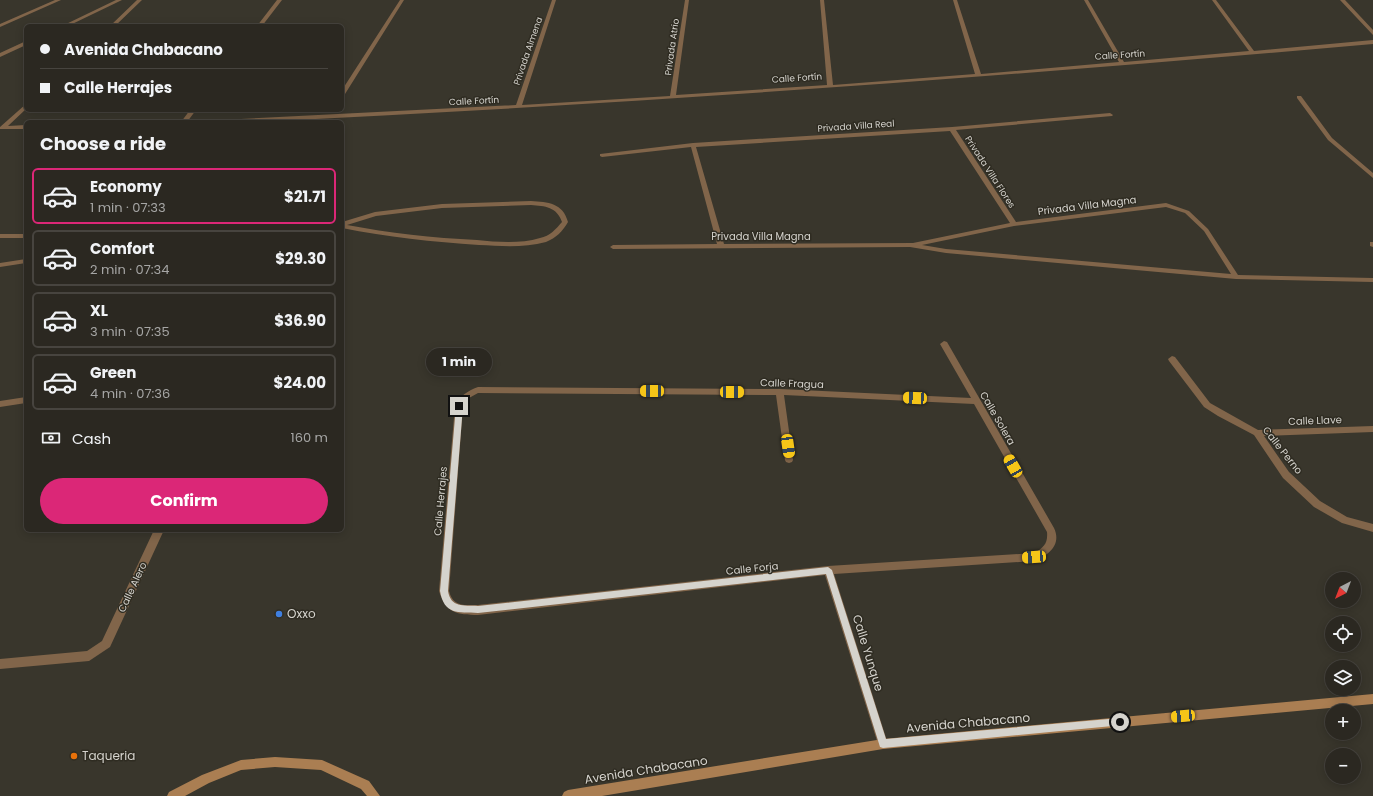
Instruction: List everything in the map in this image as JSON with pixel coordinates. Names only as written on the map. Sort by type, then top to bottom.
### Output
[{"type":"main road","name":"Avenida Chabacano","points":[[568,796],[883,744],[1373,699]]},
{"type":"main road","points":[[173,796],[206,779],[240,765],[275,762],[322,765],[365,785],[374,796]]},
{"type":"street","points":[[0,26],[59,0]]},
{"type":"street","points":[[68,24],[120,0]]},
{"type":"street","points":[[114,24],[140,0]]},
{"type":"street","points":[[261,24],[280,0]]},
{"type":"street","points":[[344,91],[402,0]]},
{"type":"street","name":"Privada Almena","points":[[518,107],[554,0]]},
{"type":"street","name":"Privada Atrio","points":[[673,96],[687,0]]},
{"type":"street","points":[[822,0],[830,85]]},
{"type":"street","points":[[955,0],[978,74]]},
{"type":"street","points":[[1086,0],[1123,64]]},
{"type":"street","points":[[1214,0],[1253,53]]},
{"type":"street","points":[[1342,0],[1373,33]]},
{"type":"street","name":"Calle Fortín","points":[[264,120],[518,107],[1123,64],[1373,42]]},
{"type":"street","points":[[0,55],[24,44]]},
{"type":"street","points":[[1299,97],[1330,140],[1373,176]]},
{"type":"street","points":[[1,128],[24,108]]},
{"type":"street","points":[[328,117],[331,112]]},
{"type":"street","name":"Privada Villa Real","points":[[602,155],[693,146],[952,129],[1110,115]]},
{"type":"street","points":[[1,128],[24,127]]},
{"type":"street","name":"Privada Villa Flores","points":[[952,129],[1014,224]]},
{"type":"street","points":[[693,146],[721,246]]},
{"type":"street","points":[[344,224],[374,214],[442,206],[530,203],[545,204],[557,208],[564,214],[565,222],[559,231],[539,242],[498,244],[410,237],[370,232],[344,226]]},
{"type":"street","name":"Privada Villa Magna","points":[[910,245],[1014,224],[1166,205],[1187,212],[1206,230],[1236,277]]},
{"type":"street","points":[[0,236],[24,236]]},
{"type":"street","name":"Privada Villa Magna","points":[[613,247],[910,245],[946,251],[1236,277],[1373,280]]},
{"type":"street","points":[[0,265],[24,261]]},
{"type":"street","name":"Calle Solera","points":[[944,344],[975,401],[1051,531],[1053,539],[1050,545]]},
{"type":"street","name":"Calle Perno","points":[[1172,360],[1208,405],[1221,414],[1257,433],[1286,475],[1317,504],[1345,520],[1373,528]]},
{"type":"street","name":"Calle Fragua","points":[[466,396],[478,390],[780,392],[975,401]]},
{"type":"street","points":[[780,392],[789,460]]},
{"type":"street","name":"Calle Herrajes","points":[[453,607],[446,600],[444,591],[459,406],[466,396]]},
{"type":"street","points":[[0,404],[24,400]]},
{"type":"street","name":"Calle Llave","points":[[1257,433],[1373,429]]},
{"type":"street","name":"Calle Alero","points":[[0,664],[89,656],[106,644],[157,532]]},
{"type":"street","name":"Calle Forja","points":[[453,607],[478,610],[828,570],[1034,557],[1044,553],[1050,545]]},
{"type":"street","name":"Calle Yunque","points":[[828,570],[883,744]]},
{"type":"place","name":"Oxxo","points":[[279,614]]},
{"type":"place","name":"Taqueria","points":[[74,756]]},
{"type":"route","points":[[459,406],[444,591],[446,600],[453,607],[466,610],[478,610],[828,570],[883,744],[1120,722]]}]
